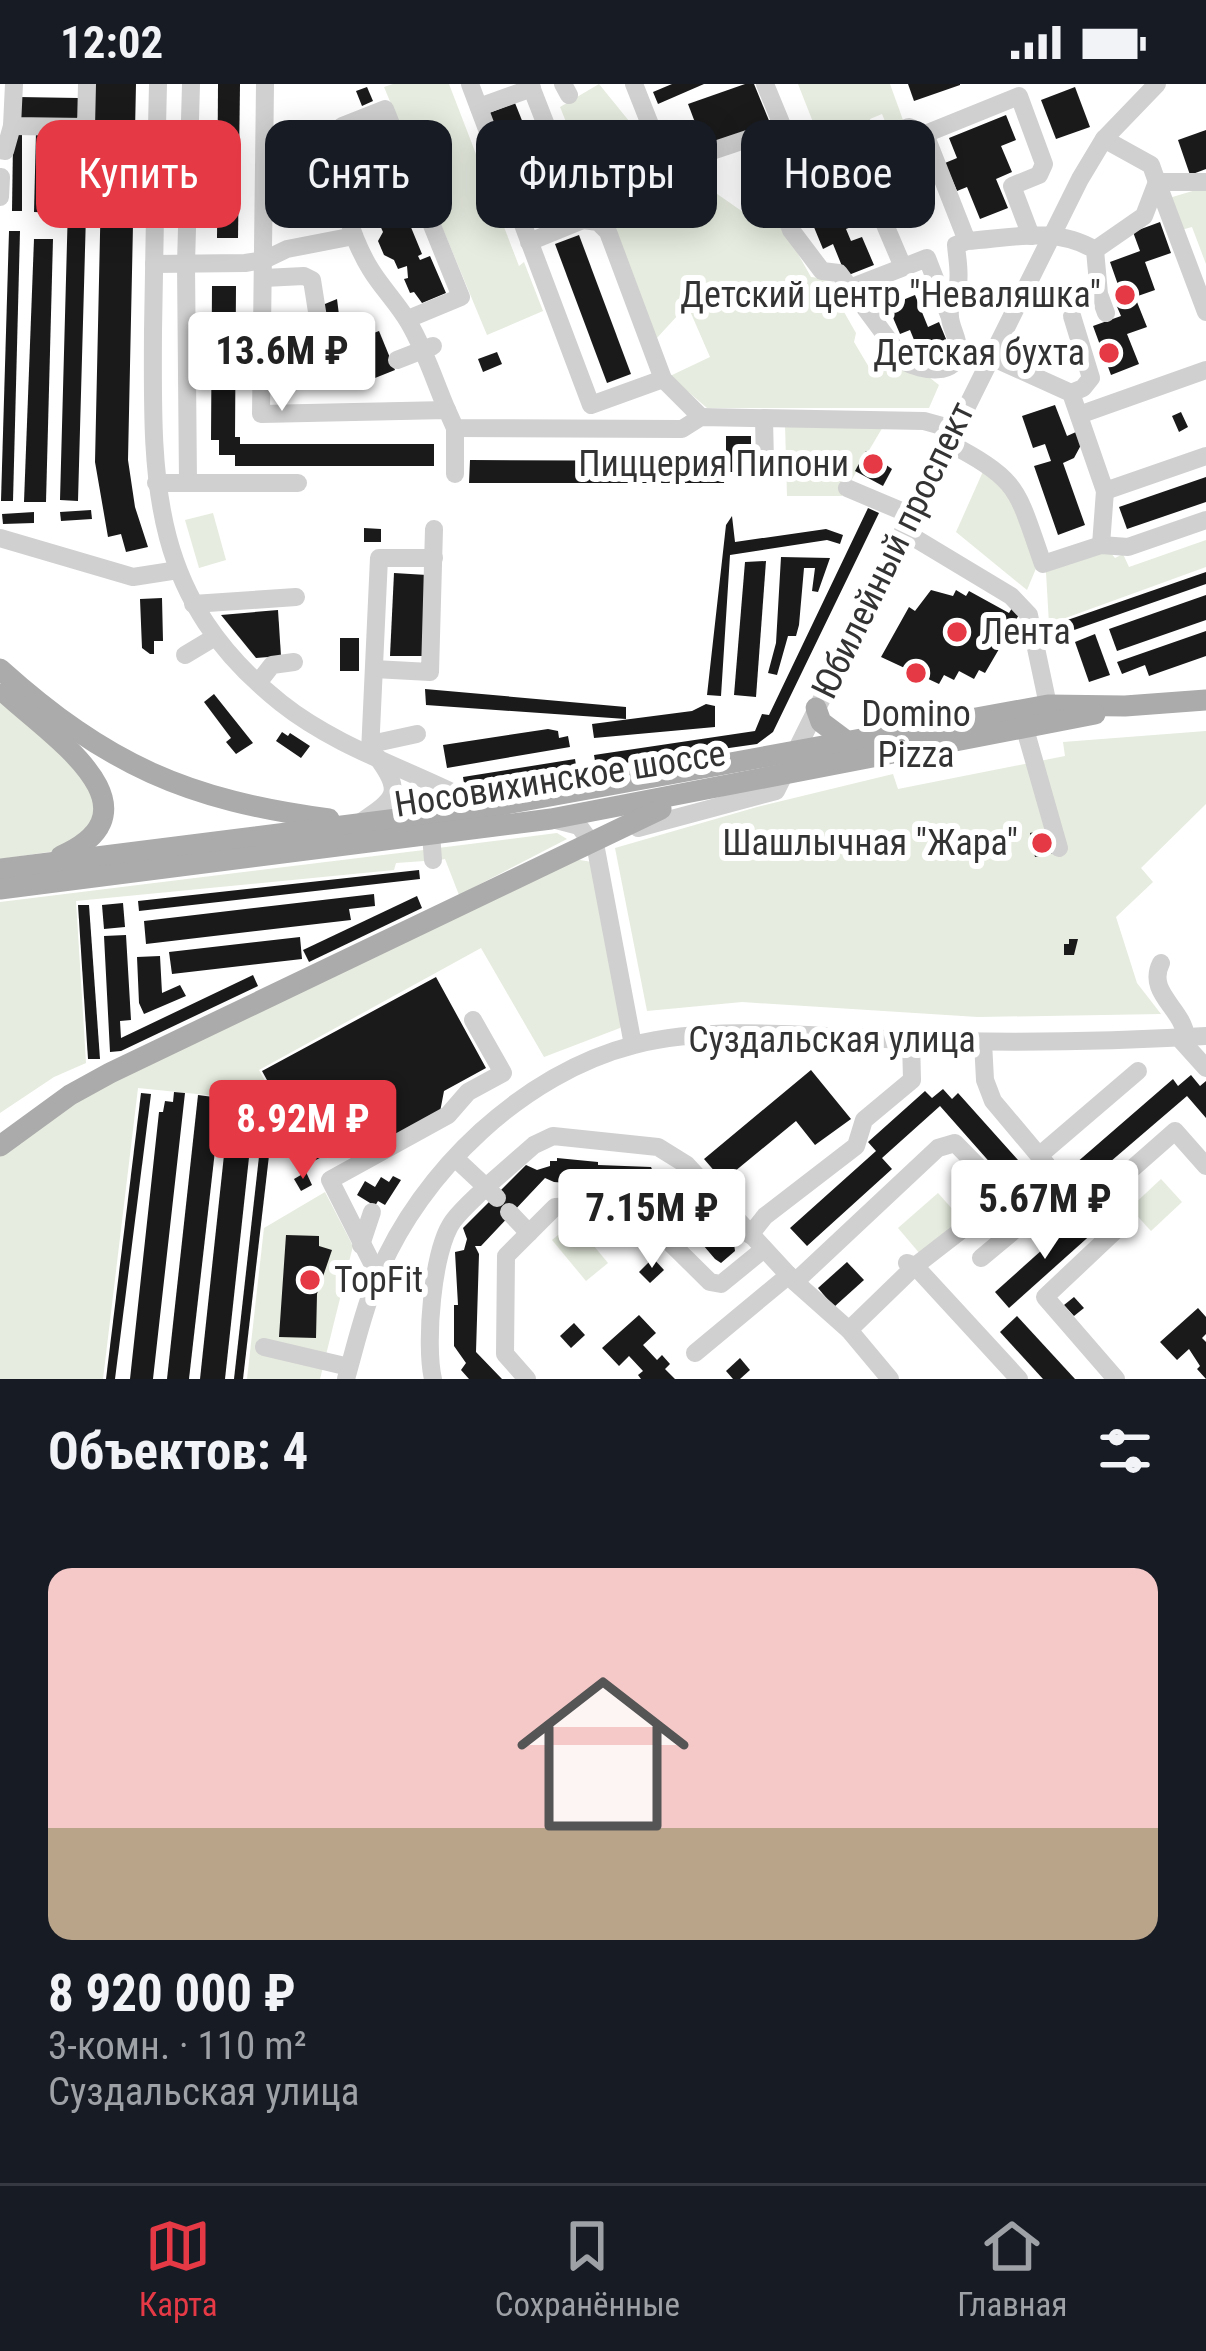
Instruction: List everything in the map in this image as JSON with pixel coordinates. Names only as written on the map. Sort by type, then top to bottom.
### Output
[{"type":"main road","points":[[0,669],[54,717],[142,772],[217,799],[359,824]]},
{"type":"main road","points":[[0,688],[80,762],[99,783],[105,800],[97,833],[81,847],[44,863]]},
{"type":"main road","name":"Носовихинское шоссе","points":[[0,889],[431,834],[486,814],[573,794],[1046,705],[1206,700]]},
{"type":"main road","name":"Носовихинское шоссе","points":[[0,869],[359,824],[486,814],[551,819],[1125,706]]},
{"type":"main road","points":[[816,708],[821,722],[849,742]]},
{"type":"main road","points":[[0,1146],[70,1095],[110,1073],[591,840],[718,788]]},
{"type":"street","points":[[0,150],[5,151],[14,84]]},
{"type":"street","points":[[8,119],[86,127],[87,84]]},
{"type":"street","points":[[158,84],[156,483],[178,570],[193,604],[214,637],[258,682],[319,729],[372,750],[486,814]]},
{"type":"street","points":[[188,484],[190,84]]},
{"type":"street","points":[[265,84],[261,414],[682,429],[701,417],[924,421],[1001,472],[1014,487],[1043,564],[1101,545],[1128,547],[1206,520]]},
{"type":"street","points":[[470,84],[591,405],[663,380]]},
{"type":"street","points":[[634,84],[655,137],[682,161],[741,143]]},
{"type":"street","points":[[765,84],[780,120]]},
{"type":"street","name":"Юбилейный проспект","points":[[782,775],[1052,235],[1104,139],[1156,84]]},
{"type":"street","points":[[478,107],[531,86],[544,120]]},
{"type":"street","points":[[935,130],[1018,96],[1044,164],[1039,175],[1012,186],[1031,236]]},
{"type":"street","points":[[408,319],[461,297],[385,109],[343,126],[338,134],[340,186],[367,264],[428,348],[451,419],[455,474]]},
{"type":"street","points":[[1104,139],[1150,165],[1206,311]]},
{"type":"street","points":[[935,161],[962,243],[949,315]]},
{"type":"street","points":[[0,197],[1,177]]},
{"type":"street","points":[[1157,182],[1206,182]]},
{"type":"street","points":[[1095,250],[1144,216],[1157,182]]},
{"type":"street","points":[[529,242],[563,228]]},
{"type":"street","points":[[604,228],[663,380],[701,417]]},
{"type":"street","points":[[790,228],[822,271],[839,272],[905,362],[929,372],[945,368],[957,358],[958,348],[927,258]]},
{"type":"street","points":[[887,228],[904,267]]},
{"type":"street","points":[[850,288],[962,243],[1052,235],[1070,237],[1095,250]]},
{"type":"street","points":[[264,269],[287,249],[354,236]]},
{"type":"street","points":[[1095,250],[1099,294],[1106,313]]},
{"type":"street","points":[[154,264],[264,269],[304,276],[312,280],[318,318]]},
{"type":"street","points":[[1071,393],[1091,378],[1072,316]]},
{"type":"street","points":[[397,360],[428,348]]},
{"type":"street","points":[[989,356],[1071,393],[1105,491],[1101,545]]},
{"type":"street","points":[[1079,415],[1206,370]]},
{"type":"street","points":[[764,418],[765,463]]},
{"type":"street","points":[[1105,491],[1206,456]]},
{"type":"street","points":[[156,483],[298,483]]},
{"type":"street","points":[[853,494],[907,523],[1011,596],[1029,615],[1046,646],[1046,705]]},
{"type":"street","points":[[374,669],[430,672],[434,530]]},
{"type":"street","points":[[0,538],[133,577],[178,570]]},
{"type":"street","points":[[359,824],[386,806],[394,794],[393,779],[372,750],[379,558],[434,558]]},
{"type":"street","points":[[193,604],[296,597]]},
{"type":"street","points":[[185,655],[214,637]]},
{"type":"street","points":[[258,682],[276,660]]},
{"type":"street","points":[[1025,729],[1059,848]]},
{"type":"street","points":[[372,750],[417,734]]},
{"type":"street","points":[[591,840],[776,791],[782,775]]},
{"type":"street","points":[[551,819],[579,826],[601,865],[633,1045]]},
{"type":"street","points":[[431,834],[433,860]]},
{"type":"street","points":[[1161,963],[1156,969],[1157,988],[1185,1022],[1206,1068]]},
{"type":"street","points":[[377,1275],[330,1180],[448,1115],[468,1092],[503,1072],[473,1020]]},
{"type":"street","name":"Суздальская улица","points":[[348,1373],[377,1275],[410,1216],[456,1159],[525,1095],[551,1078],[633,1045],[718,1035],[983,1042],[1190,1037]]},
{"type":"street","points":[[527,1379],[505,1354],[506,1256],[555,1208],[631,1204],[710,1282],[722,1285],[757,1242],[765,1216],[856,1146],[864,1120],[912,1080],[911,1040]]},
{"type":"street","points":[[983,1042],[985,1080],[993,1101],[1064,1189],[1092,1204],[1116,1230],[1045,1297],[1117,1379]]},
{"type":"street","points":[[849,1330],[911,1264],[1021,1184],[1138,1071]]},
{"type":"street","points":[[1092,1204],[1175,1131],[1206,1166]]},
{"type":"street","points":[[434,1379],[434,1289],[441,1245],[452,1222],[497,1199],[534,1145],[553,1136],[658,1147],[687,1165],[792,1278],[849,1330],[890,1379]]},
{"type":"street","points":[[695,1353],[792,1278],[938,1148],[955,1143],[1001,1190],[1021,1184]]},
{"type":"street","points":[[456,1159],[529,1233]]},
{"type":"street","points":[[981,1258],[1064,1189]]},
{"type":"street","points":[[361,1245],[372,1212]]},
{"type":"street","points":[[911,1264],[1019,1379]]},
{"type":"street","points":[[264,1347],[348,1373]]},
{"type":"shaded area","points":[[449,84],[476,154],[476,228],[504,228],[543,311],[487,335],[443,228],[452,228],[452,120],[398,120],[384,87]]},
{"type":"shaded area","points":[[599,84],[628,120],[565,120],[560,107]]},
{"type":"shaded area","points":[[798,84],[890,84],[903,120],[884,120],[882,114],[870,120],[812,120]]},
{"type":"shaded area","points":[[1206,187],[1206,264],[1192,227],[1181,230],[1169,198]]},
{"type":"shaded area","points":[[717,194],[741,211],[741,228],[783,228],[811,277],[830,279],[855,306],[844,312],[856,333],[854,342],[873,374],[893,363],[925,374],[939,385],[929,408],[707,408],[670,376],[710,357],[690,311],[679,314],[655,340],[609,228],[717,228]]},
{"type":"shaded area","points":[[785,424],[884,425],[842,496],[787,496]]},
{"type":"shaded area","points":[[985,467],[1009,486],[1037,566],[1027,590],[956,532]]},
{"type":"shaded area","points":[[213,513],[226,560],[199,568],[185,520]]},
{"type":"shaded area","points":[[1206,540],[1206,567],[1049,624],[1046,572],[1109,551],[1115,558],[1123,554],[1129,567]]},
{"type":"shaded area","points":[[0,696],[77,767],[99,801],[90,831],[56,851],[0,859]]},
{"type":"shaded area","points":[[1206,731],[1206,804],[1141,868],[1153,882],[1116,917],[1137,983],[1161,1014],[978,1017],[742,1002],[647,1011],[615,848],[893,774],[898,789],[1065,756],[1063,742]]},
{"type":"shaded area","points":[[557,833],[567,839],[459,895],[445,859],[439,860],[438,848]]},
{"type":"shaded area","points":[[424,850],[424,861],[396,863],[394,870],[76,901],[86,1063],[54,1077],[0,1113],[0,902]]},
{"type":"shaded area","points":[[574,859],[592,862],[624,1021],[620,1028],[544,1057],[481,948],[259,1070],[277,1102],[138,1088],[103,1379],[0,1379],[0,1156],[74,1101]]},
{"type":"shaded area","points":[[1161,1179],[1182,1202],[1151,1231],[1130,1208]]},
{"type":"shaded area","points":[[325,1192],[353,1246],[320,1379],[247,1379],[264,1228]]},
{"type":"shaded area","points":[[938,1193],[962,1220],[921,1255],[898,1228]]},
{"type":"shaded area","points":[[574,1222],[608,1263],[586,1281],[552,1240]]},
{"type":"building","points":[[92,84],[136,84],[135,120],[91,120]]},
{"type":"building","points":[[218,84],[240,84],[240,120],[218,120]]},
{"type":"building","points":[[672,84],[704,84],[658,104],[653,92]]},
{"type":"building","points":[[754,84],[769,120],[741,120],[741,133],[717,141],[717,120],[694,120],[688,104]]},
{"type":"building","points":[[908,84],[960,84],[960,85],[914,101]]},
{"type":"building","points":[[367,87],[373,101],[362,106],[356,91]]},
{"type":"building","points":[[1075,87],[1090,127],[1056,139],[1041,100]]},
{"type":"building","points":[[19,97],[78,98],[78,120],[19,120]]},
{"type":"building","points":[[515,103],[522,120],[492,120],[489,113]]},
{"type":"building","points":[[1006,115],[1016,140],[1001,146],[1012,172],[996,179],[1008,208],[980,219],[967,187],[957,191],[945,163],[957,158],[949,138]]},
{"type":"building","points":[[1206,130],[1206,169],[1190,175],[1178,140]]},
{"type":"building","points":[[22,131],[22,211],[12,211],[13,143]]},
{"type":"building","points":[[1160,222],[1171,253],[1145,262],[1155,290],[1135,297],[1147,327],[1127,334],[1139,364],[1111,375],[1093,326],[1121,316],[1115,302],[1123,299],[1110,262],[1140,251],[1133,232]]},
{"type":"building","points":[[67,228],[86,228],[78,501],[60,500]]},
{"type":"building","points":[[100,228],[133,228],[128,460],[135,507],[148,547],[126,552],[121,534],[108,537],[95,462]]},
{"type":"building","points":[[217,228],[238,228],[238,238],[217,238]]},
{"type":"building","points":[[381,228],[411,228],[420,260],[430,256],[446,293],[422,303],[410,293],[404,279],[408,278],[407,266],[398,269],[384,255],[378,241]]},
{"type":"building","points":[[814,228],[848,228],[851,241],[862,237],[874,265],[846,276],[833,244],[823,249]]},
{"type":"building","points":[[9,231],[20,231],[13,501],[1,501]]},
{"type":"building","points":[[579,235],[631,374],[607,383],[555,244]]},
{"type":"building","points":[[34,239],[53,239],[46,502],[24,502]]},
{"type":"building","points":[[212,286],[236,286],[235,437],[240,437],[240,444],[434,444],[434,466],[235,466],[235,455],[219,455],[219,440],[211,440]]},
{"type":"building","points":[[915,295],[928,327],[939,322],[951,351],[923,362],[910,330],[900,334],[888,306]]},
{"type":"building","points":[[337,299],[339,315],[326,320],[320,306]]},
{"type":"building","points":[[379,331],[395,370],[370,380],[355,340]]},
{"type":"building","points":[[497,352],[502,364],[483,372],[478,359]]},
{"type":"building","points":[[1055,405],[1067,436],[1076,432],[1081,445],[1074,458],[1063,463],[1085,525],[1058,535],[1034,466],[1051,461],[1045,444],[1033,448],[1022,416]]},
{"type":"building","points":[[1181,412],[1188,427],[1179,432],[1172,416]]},
{"type":"building","points":[[726,436],[751,436],[751,457],[742,457],[742,472],[725,472],[724,483],[469,483],[470,460],[720,461],[720,455],[726,455]]},
{"type":"building","points":[[866,451],[892,469],[883,486],[855,471]]},
{"type":"building","points":[[1206,477],[1206,502],[1127,529],[1119,507]]},
{"type":"building","points":[[868,508],[879,513],[773,732],[757,744],[596,767],[594,755],[755,731],[762,714],[769,715]]},
{"type":"building","points":[[91,510],[92,519],[61,521],[60,512]]},
{"type":"building","points":[[34,512],[34,523],[3,524],[2,514]]},
{"type":"building","points":[[732,516],[735,542],[826,529],[843,535],[840,544],[827,540],[730,555],[721,696],[707,695],[726,525]]},
{"type":"building","points":[[364,528],[381,529],[381,542],[364,542]]},
{"type":"building","points":[[781,557],[830,558],[818,592],[812,591],[815,568],[804,568],[799,625],[796,636],[788,636],[777,675],[768,673],[776,643]]},
{"type":"building","points":[[766,561],[756,697],[734,695],[745,562]]},
{"type":"building","points":[[1206,572],[1206,584],[1057,636],[1053,625]]},
{"type":"building","points":[[394,573],[427,575],[425,656],[390,656]]},
{"type":"building","points":[[931,590],[953,596],[956,590],[966,596],[969,591],[1009,613],[1012,608],[1020,613],[985,673],[979,670],[974,679],[959,671],[954,680],[944,675],[939,684],[881,657],[909,607],[915,611]]},
{"type":"building","points":[[1206,595],[1206,620],[1117,651],[1109,629]]},
{"type":"building","points":[[162,598],[163,641],[154,641],[154,654],[150,654],[142,648],[140,599]]},
{"type":"building","points":[[278,610],[281,656],[256,658],[221,615]]},
{"type":"building","points":[[1206,631],[1206,656],[1149,676],[1145,665],[1122,674],[1117,662]]},
{"type":"building","points":[[1095,634],[1110,675],[1089,682],[1075,642]]},
{"type":"building","points":[[340,638],[359,638],[359,671],[340,671]]},
{"type":"building","points":[[425,689],[626,707],[626,719],[426,705]]},
{"type":"building","points":[[214,694],[253,743],[236,754],[226,742],[231,738],[204,702]]},
{"type":"building","points":[[706,704],[715,706],[715,727],[594,738],[592,724],[692,711]]},
{"type":"building","points":[[558,731],[559,738],[568,736],[570,747],[447,768],[443,745]]},
{"type":"building","points":[[282,732],[310,746],[301,758],[276,741]]},
{"type":"building","points":[[575,759],[577,771],[549,776],[551,789],[505,796],[503,782],[493,785],[493,790],[465,790],[463,777]]},
{"type":"building","name":"Шашлычная \"Жара\"","points":[[1050,829],[1054,853],[1035,857],[1030,833]]},
{"type":"building","points":[[419,870],[420,879],[139,911],[138,901]]},
{"type":"building","points":[[374,894],[375,906],[349,909],[351,920],[146,944],[144,921]]},
{"type":"building","points":[[417,896],[422,908],[309,962],[303,950]]},
{"type":"building","points":[[123,903],[125,927],[104,929],[102,905]]},
{"type":"building","points":[[78,905],[89,905],[100,1059],[88,1059]]},
{"type":"building","points":[[126,935],[131,1020],[120,1021],[121,1038],[253,975],[258,986],[110,1052],[104,936]]},
{"type":"building","points":[[300,937],[302,959],[172,974],[169,952]]},
{"type":"building","points":[[1078,939],[1074,955],[1064,955],[1064,944]]},
{"type":"building","points":[[160,956],[162,993],[180,985],[186,996],[144,1014],[139,1003],[137,957]]},
{"type":"building","points":[[436,977],[486,1068],[444,1091],[440,1112],[360,1155],[339,1148],[312,1162],[262,1071]]},
{"type":"building","points":[[811,1070],[851,1119],[815,1145],[796,1121],[723,1181],[704,1159]]},
{"type":"building","points":[[1191,1075],[1200,1086],[1206,1081],[1206,1118],[1187,1096],[1082,1186],[1068,1170],[1173,1079],[1178,1086]]},
{"type":"building","points":[[943,1089],[952,1099],[958,1093],[1018,1160],[1001,1175],[940,1106],[882,1158],[892,1169],[807,1246],[790,1228],[876,1151],[868,1142],[925,1091],[932,1098]]},
{"type":"building","points":[[174,1092],[185,1093],[153,1379],[130,1379],[159,1112],[165,1101],[173,1102]]},
{"type":"building","points":[[141,1093],[151,1094],[115,1379],[106,1379]]},
{"type":"building","points":[[198,1095],[221,1098],[189,1379],[167,1379]]},
{"type":"building","points":[[230,1099],[255,1102],[225,1379],[200,1379]]},
{"type":"building","points":[[265,1103],[275,1104],[243,1379],[234,1379]]},
{"type":"building","points":[[557,1158],[651,1167],[655,1176],[674,1178],[702,1209],[699,1211],[734,1244],[735,1251],[721,1263],[715,1259],[656,1190],[545,1178],[481,1246],[475,1246],[479,1254],[476,1352],[502,1379],[469,1379],[461,1370],[466,1363],[454,1346],[455,1252],[464,1250],[463,1228],[526,1165],[537,1170]]},
{"type":"building","points":[[306,1172],[312,1185],[301,1191],[294,1179]]},
{"type":"building","points":[[393,1176],[401,1180],[385,1205],[378,1201],[375,1206],[357,1195],[365,1181],[375,1187],[381,1177],[389,1182]]},
{"type":"building","points":[[1081,1215],[1095,1231],[1009,1308],[995,1292]]},
{"type":"building","points":[[286,1235],[319,1236],[319,1246],[332,1250],[317,1294],[316,1338],[279,1337]]},
{"type":"building","points":[[653,1258],[664,1270],[650,1283],[639,1272]]},
{"type":"building","points":[[847,1262],[864,1280],[834,1307],[818,1288]]},
{"type":"building","points":[[1074,1297],[1084,1308],[1074,1316],[1064,1305]]},
{"type":"building","points":[[1198,1308],[1206,1317],[1202,1338],[1206,1379],[1189,1349],[1177,1360],[1160,1342]]},
{"type":"building","points":[[639,1315],[656,1333],[643,1345],[657,1360],[662,1355],[670,1364],[665,1369],[675,1379],[641,1379],[638,1375],[643,1371],[629,1356],[619,1366],[602,1348]]},
{"type":"building","points":[[1017,1316],[1075,1379],[1043,1379],[1000,1332]]},
{"type":"building","points":[[574,1323],[585,1335],[571,1348],[560,1336]]},
{"type":"building","points":[[740,1358],[750,1370],[733,1379],[726,1371]]},
{"type":"place","name":"Детский центр \"Неваляшка\"","points":[[1125,295]]},
{"type":"place","name":"Детская бухта","points":[[1109,353]]},
{"type":"place","name":"Пиццерия Пипони","points":[[873,464]]},
{"type":"place","name":"Лента","points":[[957,632]]},
{"type":"place","name":"Domino Pizza","points":[[916,673]]},
{"type":"place","name":"Шашлычная \"Жара\"","points":[[1042,843]]},
{"type":"place","name":"TopFit","points":[[310,1280]]}]
